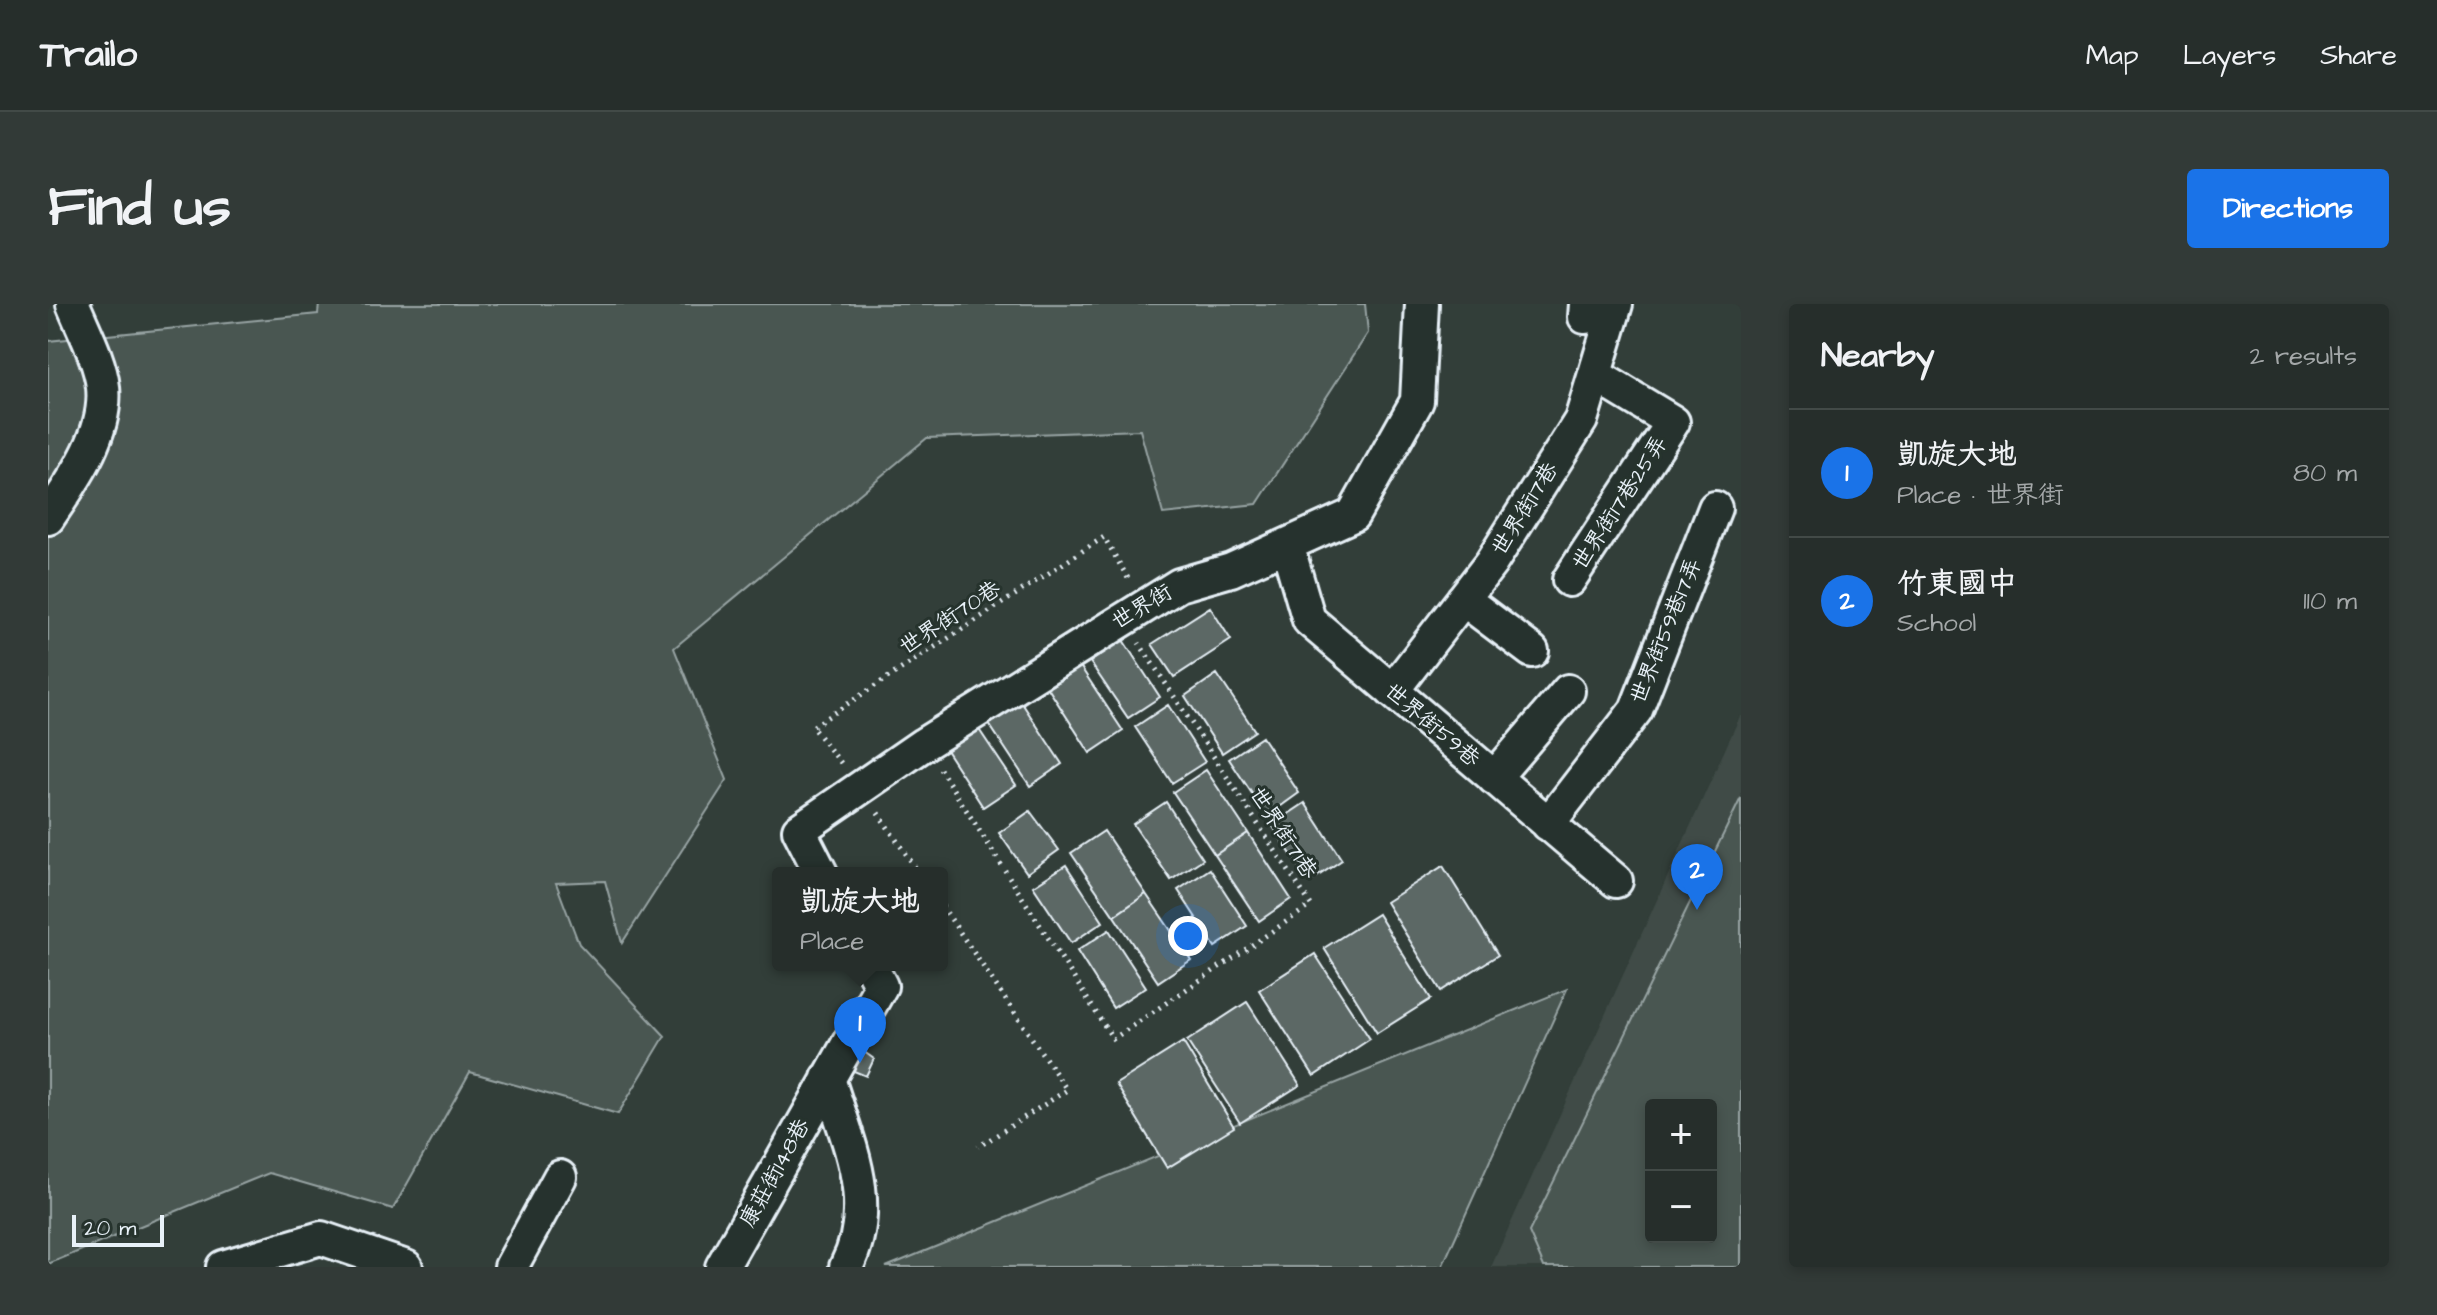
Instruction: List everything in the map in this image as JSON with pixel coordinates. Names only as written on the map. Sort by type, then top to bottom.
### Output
[{"type":"street","points":[[48,518],[71,483],[102,421],[103,385],[73,304]]},
{"type":"street","name":"世界街","points":[[818,867],[799,830],[860,786],[1179,585],[1231,570],[1353,515],[1417,401],[1422,304]]},
{"type":"street","name":"世界街17巷","points":[[1392,691],[1491,563],[1581,420],[1616,304]]},
{"type":"street","name":"世界街17巷25弄","points":[[1569,580],[1673,422],[1595,375]]},
{"type":"street","name":"世界街59巷17弄","points":[[1548,824],[1636,710],[1715,508]]},
{"type":"street","name":"世界街59巷","points":[[1287,545],[1309,620],[1616,881]]},
{"type":"street","points":[[1463,599],[1532,651]]},
{"type":"street","points":[[1494,778],[1568,691]]},
{"type":"street","points":[[846,1267],[855,1249],[863,1190],[828,1078],[881,986],[873,971]]},
{"type":"street","name":"康莊街148巷","points":[[722,1267],[828,1078]]},
{"type":"street","points":[[511,1267],[560,1177]]},
{"type":"street","points":[[305,1267],[321,1238]]},
{"type":"street","points":[[223,1267],[321,1238],[406,1267]]},
{"type":"path","name":"世界街70巷","points":[[860,786],[812,727],[1104,537],[1133,612]]},
{"type":"path","name":"世界街71巷","points":[[924,744],[1113,1039],[1311,905],[1133,612]]},
{"type":"path","points":[[860,786],[915,867]]},
{"type":"path","points":[[948,915],[1067,1090],[978,1147]]},
{"type":"shaded area","points":[[319,304],[1365,304],[1368,333],[1257,504],[1163,514],[1140,430],[927,438],[674,648],[727,780],[622,943],[605,881],[556,883],[579,944],[665,1036],[618,1114],[470,1072],[393,1209],[269,1173],[48,1264],[48,341],[318,314]]},
{"type":"shaded area","points":[[1741,714],[1741,1267],[1491,1267]]},
{"type":"shaded area","points":[[1741,798],[1741,1267],[1544,1267],[1529,1232]]},
{"type":"shaded area","points":[[1567,989],[1442,1267],[886,1267]]},
{"type":"building","points":[[1210,607],[1231,640],[1174,677],[1152,644]]},
{"type":"building","points":[[1123,640],[1160,697],[1128,718],[1090,662]]},
{"type":"building","points":[[1078,663],[1123,731],[1090,753],[1046,685]]},
{"type":"building","points":[[1217,674],[1255,731],[1222,753],[1185,696]]},
{"type":"building","points":[[1018,697],[1062,764],[1030,786],[985,718]]},
{"type":"building","points":[[1168,705],[1205,762],[1172,783],[1135,727]]},
{"type":"building","points":[[978,728],[1016,785],[983,807],[946,750]]},
{"type":"building","points":[[1262,737],[1299,793],[1267,816],[1229,759]]},
{"type":"building","points":[[1206,770],[1248,833],[1215,855],[1173,792]]},
{"type":"building","points":[[1166,802],[1203,859],[1171,880],[1133,824]]},
{"type":"building","points":[[1305,803],[1342,860],[1309,882],[1272,825]]},
{"type":"building","points":[[1030,811],[1059,850],[1027,873],[999,833]]},
{"type":"building","points":[[1104,831],[1146,894],[1114,916],[1071,853]]},
{"type":"building","points":[[1248,833],[1291,899],[1259,921],[1215,855]]},
{"type":"building","points":[[1066,865],[1103,922],[1071,943],[1033,886]]},
{"type":"building","points":[[1443,866],[1498,955],[1441,991],[1386,902]]},
{"type":"building","points":[[1210,869],[1247,926],[1215,947],[1178,890]]},
{"type":"building","points":[[1146,894],[1191,960],[1158,982],[1114,916]]},
{"type":"building","points":[[1378,914],[1431,999],[1377,1033],[1324,948]]},
{"type":"building","points":[[1109,930],[1146,987],[1113,1008],[1077,951]]},
{"type":"building","points":[[1315,954],[1370,1039],[1314,1076],[1259,990]]},
{"type":"building","points":[[1247,1002],[1300,1085],[1240,1123],[1187,1041]]},
{"type":"building","points":[[1183,1042],[1234,1127],[1167,1168],[1116,1084]]},
{"type":"building","points":[[856,1046],[874,1059],[866,1076],[844,1067]]},
{"type":"place","name":"竹東國中","points":[[1697,910]]},
{"type":"place","name":"凱旋大地","points":[[860,1063]]}]
